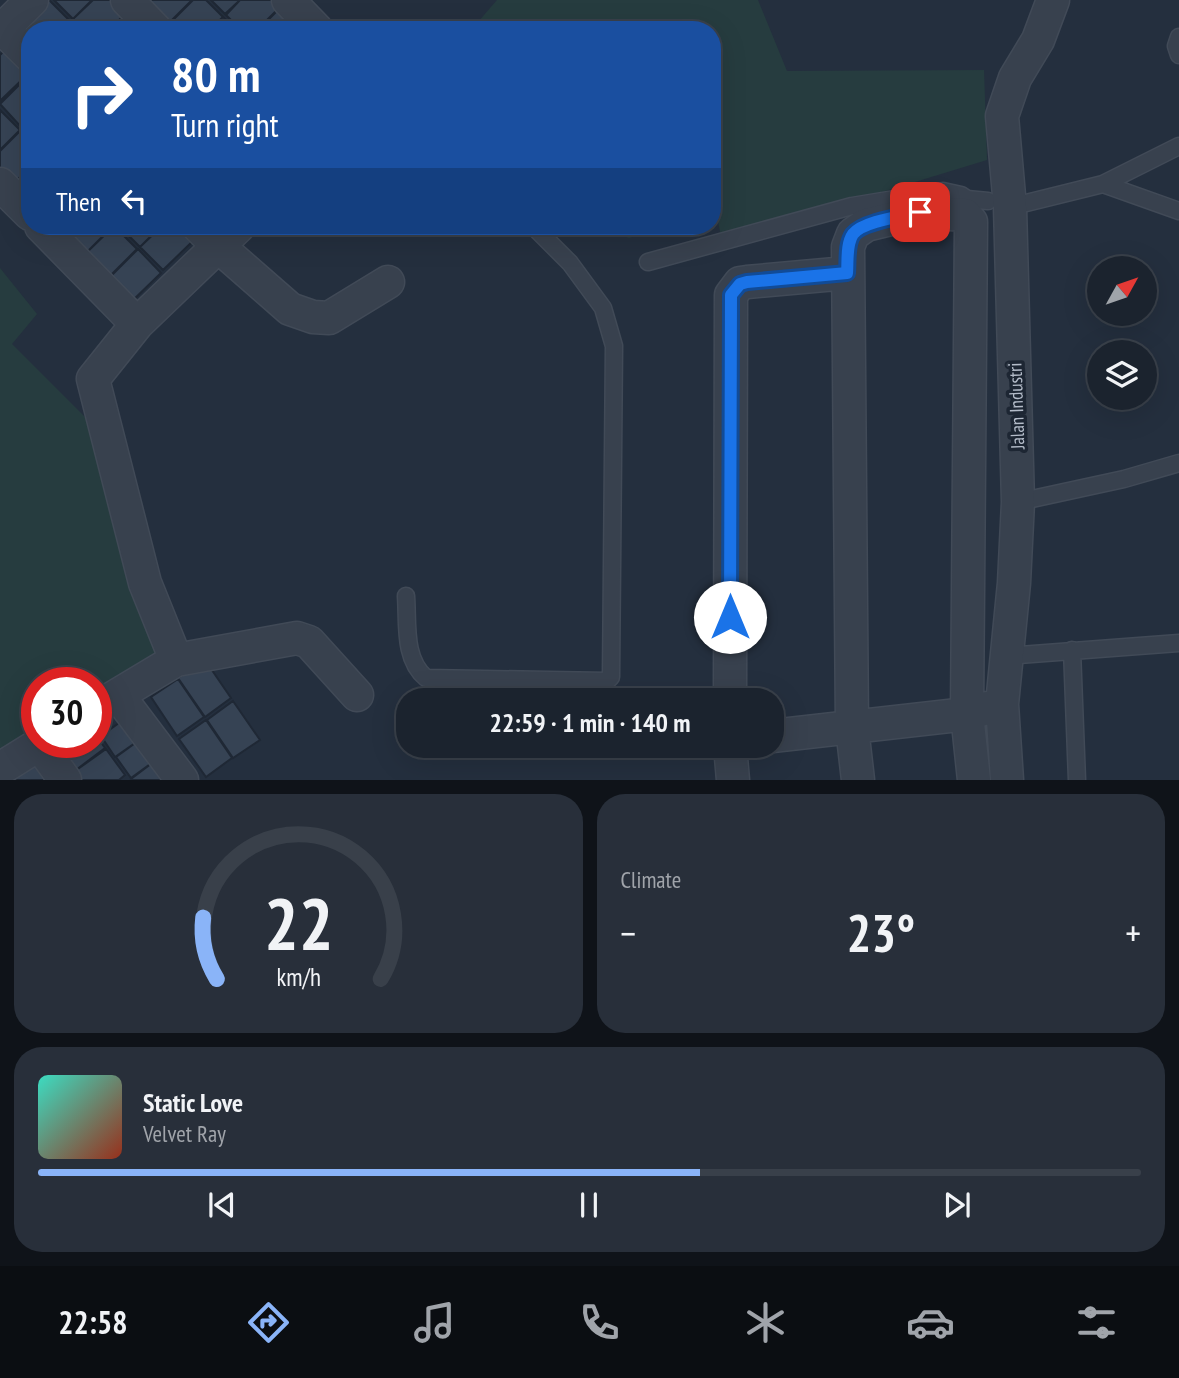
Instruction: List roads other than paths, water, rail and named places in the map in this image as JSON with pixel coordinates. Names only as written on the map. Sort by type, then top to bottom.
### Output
[{"type":"street","points":[[21,48],[1,30],[32,0]]},
{"type":"street","points":[[127,0],[147,21]]},
{"type":"street","name":"Jalan Industri","points":[[1007,779],[1002,704],[1018,502],[999,204],[1002,116],[1016,78],[1038,40],[1053,0]]},
{"type":"street","points":[[0,184],[21,205]]},
{"type":"street","points":[[858,779],[852,728],[848,247],[853,234],[866,225],[920,212],[965,215],[971,222],[967,714],[974,779]]},
{"type":"street","points":[[50,235],[137,324]]},
{"type":"street","points":[[176,660],[145,583],[93,379],[137,324],[216,235]]},
{"type":"street","points":[[220,235],[290,309],[313,317],[329,318],[388,282]]},
{"type":"street","points":[[730,688],[731,295],[740,284],[747,282],[847,273]]},
{"type":"street","points":[[112,699],[176,660],[303,639],[309,642],[357,695]]},
{"type":"street","points":[[784,735],[967,714],[1002,704]]},
{"type":"street","points":[[112,707],[182,779]]},
{"type":"street","points":[[0,769],[21,756]]},
{"type":"street","points":[[51,758],[65,779]]},
{"type":"street","points":[[731,758],[733,779]]},
{"type":"lane","points":[[1179,37],[1176,46],[1179,55]]},
{"type":"lane","points":[[648,262],[852,206],[943,191],[967,199],[999,204],[1103,184],[1179,146]]},
{"type":"lane","points":[[1103,184],[1179,211]]},
{"type":"lane","points":[[407,596],[410,657],[415,669],[426,678],[607,681],[611,677],[614,346],[603,307],[570,263],[542,235]]},
{"type":"lane","points":[[1018,502],[1124,479],[1179,463]]},
{"type":"lane","points":[[1007,656],[1179,643]]},
{"type":"lane","points":[[1072,650],[1077,779]]}]
